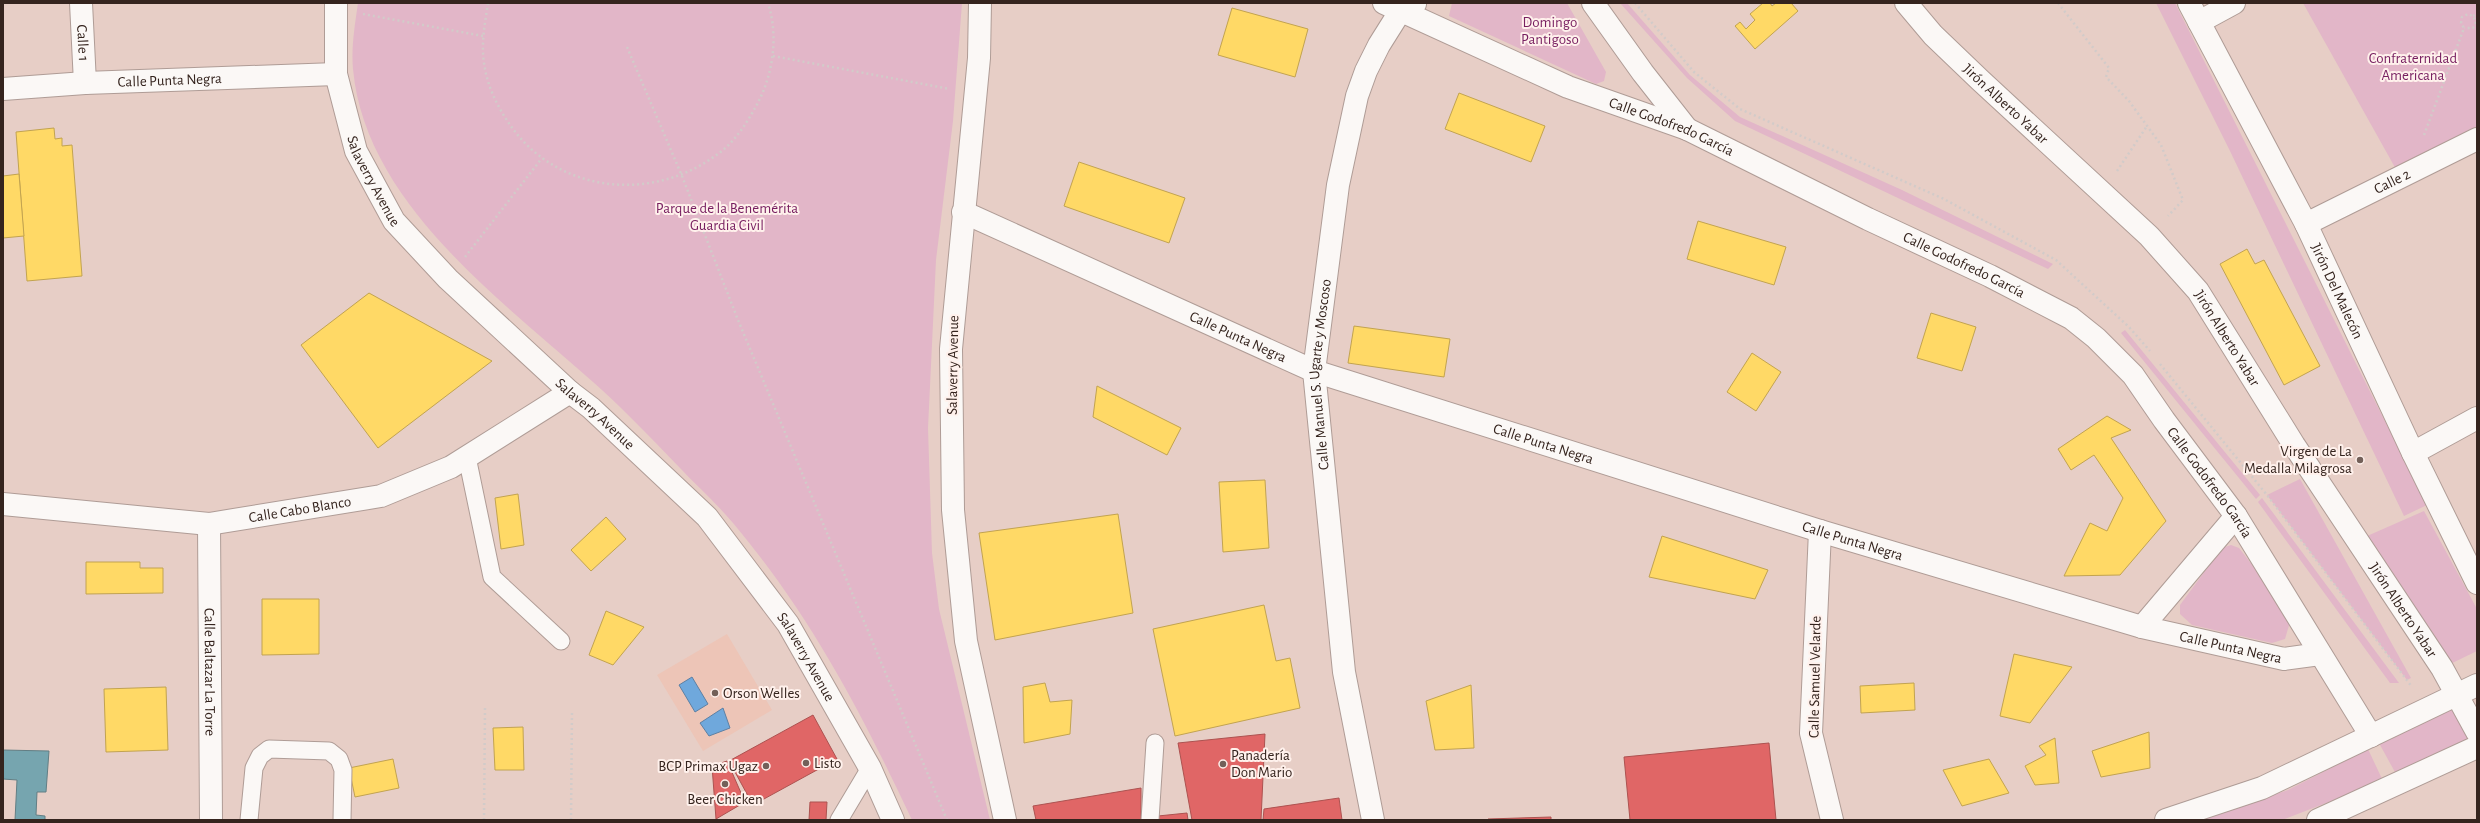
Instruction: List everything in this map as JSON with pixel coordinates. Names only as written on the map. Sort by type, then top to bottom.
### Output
[{"type":"street","name":"Calle 1","points":[[82,3],[85,83]]},
{"type":"street","name":"Salaverry Avenue","points":[[980,3],[981,32],[976,94],[963,212],[951,349],[953,510],[966,641],[1005,820]]},
{"type":"street","points":[[1593,3],[1643,73],[1687,129]]},
{"type":"street","name":"Jirón Alberto Yabar","points":[[1906,3],[1933,35],[1969,70],[2150,236],[2198,291],[2294,445],[2457,694],[2477,732]]},
{"type":"street","points":[[2194,12],[2234,3]]},
{"type":"street","name":"Calle Godofredo García","points":[[1401,5],[1568,87],[1687,129],[1868,219],[1990,276],[2071,318],[2096,338],[2133,375],[2164,420],[2236,516],[2371,736]]},
{"type":"street","name":"Calle Manuel S. Ugarte y Moscoso","points":[[1373,820],[1344,672],[1314,371],[1338,184],[1348,134],[1366,71],[1378,45],[1401,5]]},
{"type":"street","name":"Salaverry Avenue","points":[[336,6],[336,74],[356,151],[394,221],[448,279],[570,392],[591,408],[707,517],[788,624],[870,768],[893,820]]},
{"type":"street","name":"Jirón Del Malecón","points":[[2194,12],[2306,224],[2413,453],[2477,583]]},
{"type":"street","name":"Calle Punta Negra","points":[[3,88],[85,83],[336,74]]},
{"type":"street","name":"Calle 2","points":[[2306,224],[2477,139]]},
{"type":"street","name":"Calle Punta Negra","points":[[963,212],[1314,371],[1820,531],[2142,627],[2284,659],[2320,654]]},
{"type":"street","name":"Calle Cabo Blanco","points":[[3,504],[209,524],[381,496],[451,467],[570,392]]},
{"type":"street","points":[[2413,453],[2477,418]]},
{"type":"street","points":[[2142,627],[2236,516]]},
{"type":"street","name":"Calle Baltazar La Torre","points":[[209,524],[212,820]]},
{"type":"street","name":"Calle Samuel Velarde","points":[[1820,531],[1811,733],[1832,820]]},
{"type":"street","points":[[2166,820],[2262,788],[2477,685]]},
{"type":"street","points":[[2318,820],[2477,747]]},
{"type":"lane","points":[[467,457],[492,577],[561,641]]},
{"type":"lane","points":[[1150,820],[1155,743]]},
{"type":"lane","points":[[249,820],[254,768],[260,756],[269,749],[329,751],[339,759],[343,770],[342,820]]},
{"type":"lane","points":[[839,820],[870,768]]},
{"type":"path","points":[[488,3],[483,36],[484,64],[495,98],[504,117],[521,139],[542,158],[574,176],[609,185],[646,185],[682,176],[716,156],[744,128],[764,94],[773,56],[772,15],[768,3]]},
{"type":"path","points":[[2058,3],[2110,68],[2106,77],[2128,101],[2161,146],[2183,200],[2150,236]]},
{"type":"path","points":[[336,6],[483,36]]},
{"type":"path","points":[[2464,28],[2461,23],[2462,17],[2468,14],[2473,16],[2477,14]]},
{"type":"path","points":[[2464,28],[2472,28],[2476,22],[2473,16]]},
{"type":"path","points":[[2422,139],[2464,28]]},
{"type":"path","points":[[627,47],[682,176],[738,320],[947,820]]},
{"type":"path","points":[[773,56],[976,94]]},
{"type":"path","points":[[2103,192],[2147,126]]},
{"type":"path","points":[[448,279],[542,158]]},
{"type":"path","points":[[484,820],[486,707]]},
{"type":"path","points":[[571,820],[572,712]]},
{"type":"shaded area","name":"Orson Welles","points":[[727,634],[772,710],[703,751],[657,675]]},
{"type":"green space","name":"Parque de la Benemérita Guardia Civil","points":[[358,3],[962,3],[953,121],[936,260],[928,428],[932,553],[939,609],[990,820],[912,820],[854,703],[833,666],[787,593],[733,523],[610,397],[475,278],[440,241],[408,202],[382,161],[363,116],[353,69],[354,36]]},
{"type":"green space","name":"Domingo Pantigoso","points":[[1452,3],[1567,3],[1606,72],[1604,81],[1596,84],[1449,16]]},
{"type":"green space","points":[[1620,3],[1627,3],[1690,75],[1740,117],[1902,190],[2053,264],[2048,269],[1735,121],[1687,78]]},
{"type":"green space","points":[[2156,3],[2175,3],[2427,505],[2404,516],[2230,151]]},
{"type":"green space","name":"Confraternidad Americana","points":[[2303,3],[2477,3],[2477,127],[2397,171]]},
{"type":"green space","points":[[2125,330],[2260,495],[2256,499],[2121,333]]},
{"type":"green space","points":[[2300,479],[2411,678],[2407,680],[2267,495]]},
{"type":"green space","points":[[2262,498],[2399,683],[2390,683],[2258,502]]},
{"type":"green space","points":[[2424,511],[2477,609],[2477,651],[2442,668],[2358,540]]},
{"type":"green space","points":[[2231,545],[2239,548],[2275,594],[2290,622],[2285,639],[2272,643],[2192,625],[2180,614],[2180,605],[2222,548]]},
{"type":"green space","points":[[2458,707],[2476,739],[2396,774],[2379,743]]},
{"type":"green space","points":[[2368,749],[2383,781],[2282,820],[2200,820],[2288,790]]},
{"type":"building: Viviendas","points":[[1763,3],[1770,3],[1772,6],[1776,3],[1791,3],[1798,11],[1755,49],[1735,26],[1740,22],[1746,29],[1755,20],[1750,14]]},
{"type":"building: Viviendas","points":[[1232,8],[1308,29],[1295,77],[1218,55]]},
{"type":"building: Viviendas","points":[[1459,93],[1545,126],[1531,162],[1445,129]]},
{"type":"building: Viviendas","points":[[54,128],[55,139],[62,138],[62,146],[72,145],[82,276],[27,281],[16,132]]},
{"type":"building: Viviendas","points":[[1079,162],[1185,198],[1169,243],[1064,206]]},
{"type":"building: Viviendas","points":[[19,174],[24,236],[3,238],[3,176]]},
{"type":"building: Viviendas","points":[[1698,221],[1786,247],[1774,285],[1687,259]]},
{"type":"building: Viviendas","points":[[2247,249],[2255,264],[2264,260],[2320,366],[2284,385],[2220,264]]},
{"type":"building: Viviendas","points":[[369,293],[492,361],[378,448],[301,345]]},
{"type":"building: Viviendas","points":[[1931,313],[1976,327],[1962,371],[1917,358]]},
{"type":"building: Viviendas","points":[[1354,326],[1450,339],[1444,377],[1348,363]]},
{"type":"building: Viviendas","points":[[1752,353],[1781,372],[1756,411],[1727,392]]},
{"type":"building: Viviendas","points":[[1097,386],[1181,428],[1167,455],[1093,417]]},
{"type":"building: Viviendas","points":[[2107,416],[2131,430],[2111,438],[2166,521],[2120,575],[2064,576],[2090,523],[2107,531],[2123,498],[2094,455],[2071,470],[2058,449]]},
{"type":"building: Viviendas","points":[[1265,480],[1269,548],[1223,552],[1219,482]]},
{"type":"building: Viviendas","points":[[518,494],[524,545],[501,549],[495,498]]},
{"type":"building: Viviendas","points":[[1118,514],[1133,613],[995,640],[979,533]]},
{"type":"building: Viviendas","points":[[606,517],[626,539],[591,571],[571,550]]},
{"type":"building: Viviendas","points":[[1662,536],[1768,570],[1755,599],[1649,577]]},
{"type":"building: Viviendas","points":[[86,562],[140,562],[140,568],[163,568],[163,593],[86,594]]},
{"type":"building: Viviendas","points":[[262,599],[319,599],[319,654],[262,655]]},
{"type":"building: Viviendas","points":[[1264,605],[1276,661],[1290,658],[1300,708],[1175,736],[1153,629]]},
{"type":"building: Viviendas","points":[[606,611],[644,627],[613,665],[589,655]]},
{"type":"building: Viviendas","points":[[2014,654],[2072,667],[2030,723],[2000,716]]},
{"type":"building: Viviendas","points":[[1045,683],[1050,702],[1072,700],[1070,734],[1024,743],[1023,687]]},
{"type":"building: Viviendas","points":[[1914,683],[1915,710],[1861,713],[1860,686]]},
{"type":"building: Viviendas","points":[[1471,685],[1474,748],[1435,750],[1426,701]]},
{"type":"building: Viviendas","points":[[166,687],[168,750],[106,752],[104,689]]},
{"type":"building: Viviendas","points":[[523,727],[524,770],[495,770],[493,728]]},
{"type":"building: Viviendas","points":[[2149,732],[2150,768],[2101,777],[2092,751]]},
{"type":"building: Viviendas","points":[[2055,738],[2059,783],[2035,785],[2025,766],[2046,755],[2039,746]]},
{"type":"building: Viviendas","points":[[393,759],[399,788],[355,797],[349,768]]},
{"type":"building: Viviendas","points":[[1989,759],[2009,793],[1962,806],[1943,770]]},
{"type":"building: Comercios","points":[[813,715],[837,759],[753,805],[729,761]]},
{"type":"building: Comercios","name":"Panadería Don Mario","points":[[1265,734],[1261,820],[1192,820],[1178,743]]},
{"type":"building: Comercios","points":[[1769,743],[1776,820],[1630,820],[1624,757]]},
{"type":"building: Comercios","name":"Beer Chicken","points":[[727,761],[745,802],[716,819],[712,766]]},
{"type":"building: Comercios","points":[[1141,788],[1141,820],[1036,820],[1033,806]]},
{"type":"building: Comercios","points":[[1339,798],[1342,820],[1263,820],[1264,809]]},
{"type":"building: Comercios","points":[[810,802],[827,802],[826,820],[809,820]]},
{"type":"building: Comercios","points":[[1187,813],[1188,820],[1158,820],[1158,816]]},
{"type":"building: Comercios","points":[[1551,817],[1551,820],[1488,820],[1488,819]]},
{"type":"building: Escuelas","points":[[692,677],[708,704],[695,712],[679,685]]},
{"type":"building: Escuelas","points":[[723,708],[730,728],[709,736],[700,723]]},
{"type":"building: Público","points":[[3,750],[49,751],[46,792],[37,792],[36,815],[45,816],[45,820],[15,820],[17,780],[3,779]]},
{"type":"place","name":"Virgen de La Medalla Milagrosa","points":[[2360,460]]},
{"type":"place","name":"Orson Welles","points":[[715,693]]},
{"type":"place","name":"Listo","points":[[806,763]]},
{"type":"place","name":"Panadería Don Mario","points":[[1223,764]]},
{"type":"place","name":"BCP Primax Ugaz","points":[[766,766]]},
{"type":"place","name":"Beer Chicken","points":[[725,784]]}]
